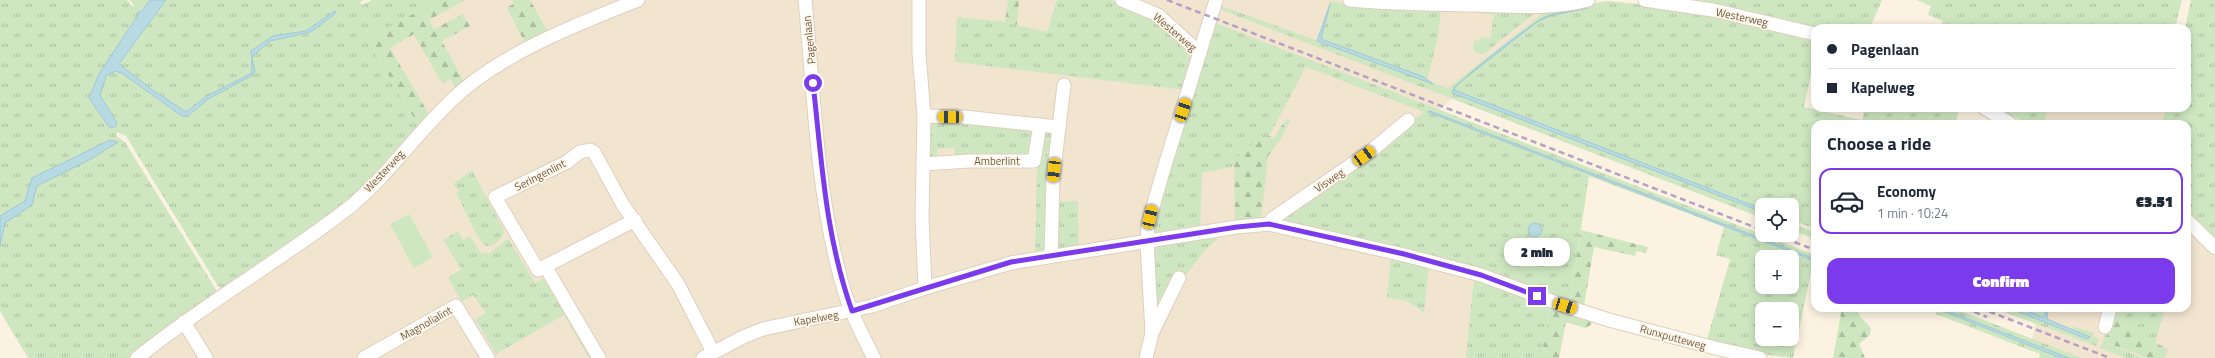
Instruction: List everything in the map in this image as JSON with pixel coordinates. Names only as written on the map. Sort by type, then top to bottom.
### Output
[{"type":"street","name":"Westerweg","points":[[137,358],[184,322],[345,210],[368,189],[452,99],[480,77],[507,60],[548,39],[638,0]]},
{"type":"street","name":"Pagenlaan","points":[[805,0],[825,207],[841,281],[852,311],[874,358]]},
{"type":"street","points":[[919,0],[919,53],[924,116],[922,217],[925,288]]},
{"type":"street","name":"Westerweg","points":[[1122,0],[1158,15],[1200,53],[1216,0]]},
{"type":"street","points":[[1350,0],[1434,5],[1527,7],[1559,6],[1588,0]]},
{"type":"street","name":"Westerweg","points":[[1645,0],[1713,10],[1811,33]]},
{"type":"street","points":[[1152,333],[1147,242],[1153,203],[1200,53]]},
{"type":"street","points":[[1051,255],[1053,179],[1064,85]]},
{"type":"street","points":[[1991,112],[2004,120]]},
{"type":"street","points":[[924,116],[964,117],[1059,127]]},
{"type":"street","name":"Visweg","points":[[1269,224],[1272,219],[1371,151],[1408,120]]},
{"type":"street","name":"Amberlint","points":[[923,164],[970,161],[1034,161],[1040,125]]},
{"type":"street","name":"Seringenlint","points":[[545,266],[538,270],[495,197],[567,162],[580,152],[590,150],[594,152],[613,189],[678,284],[708,355]]},
{"type":"street","points":[[598,358],[545,266],[635,220]]},
{"type":"street","name":"Kapelweg","points":[[708,355],[763,329],[852,311],[988,268],[1051,255],[1147,242],[1243,226],[1269,224],[1404,254],[1461,270],[1609,320]]},
{"type":"street","points":[[2191,224],[2215,248]]},
{"type":"street","points":[[1146,358],[1152,333],[1179,278]]},
{"type":"street","name":"Magnolialint","points":[[364,358],[456,306],[488,358]]},
{"type":"street","points":[[2105,327],[2109,312]]},
{"type":"street","name":"Runxputteweg","points":[[1609,320],[1715,348],[1760,358]]},
{"type":"street","points":[[184,322],[206,358]]},
{"type":"shaded area","points":[[424,0],[1543,0],[1540,21],[1421,126],[1500,262],[1488,358],[144,358],[235,292],[360,38]]},
{"type":"shaded area","points":[[2029,112],[2176,112],[2175,120],[2026,120]]},
{"type":"shaded area","points":[[2191,209],[2215,236],[2215,358],[2063,358],[2030,345],[2039,312],[2191,312]]},
{"type":"green space","points":[[0,0],[127,0],[133,7],[134,6],[130,0],[150,0],[138,12],[138,15],[99,74],[89,98],[117,123],[100,95],[106,76],[116,71],[123,74],[182,116],[188,116],[208,99],[253,75],[255,72],[252,57],[270,41],[311,32],[336,13],[335,11],[306,31],[273,36],[250,56],[252,73],[207,96],[186,112],[151,89],[119,64],[166,0],[364,0],[360,2],[362,5],[372,0],[439,0],[367,39],[420,128],[364,187],[338,209],[224,289],[218,286],[126,136],[117,132],[116,136],[125,142],[218,293],[129,358],[28,358],[0,311]]},
{"type":"green space","points":[[439,0],[466,0],[429,20],[434,29],[463,14],[470,26],[442,41],[465,84],[458,91],[450,79],[442,84],[414,34],[390,48],[430,116],[420,128],[367,39]]},
{"type":"green space","points":[[513,0],[530,0],[549,34],[526,45],[507,8],[513,4]]},
{"type":"green space","points":[[1008,0],[1019,0],[1017,25],[1005,22]]},
{"type":"green space","points":[[1057,0],[1111,0],[1145,13],[1170,35],[1194,60],[1185,90],[955,62],[957,17],[1005,22],[1047,32]]},
{"type":"green space","points":[[1672,0],[1882,0],[1872,24],[1811,24],[1811,27]]},
{"type":"green space","points":[[1917,0],[2182,0],[2176,24],[1942,24],[1943,21],[1928,15],[1931,6]]},
{"type":"green space","points":[[2191,0],[2215,0],[2215,243],[2191,218],[2191,120],[2163,120],[2165,112],[2191,112],[2191,24],[2186,24]]},
{"type":"green space","points":[[1330,1],[1355,5],[1441,9],[1438,37],[1428,77],[1426,78],[1321,39]]},
{"type":"green space","points":[[1606,1],[1682,8],[1811,37],[1811,74],[1804,107],[1811,109],[1811,112],[1826,112],[1862,120],[1811,120],[1811,227],[1799,223],[1799,198],[1755,198],[1755,206],[1454,89],[1452,92],[1755,209],[1755,215],[1219,9],[1219,5],[1448,88],[1543,13]],"holes":[[[1588,9],[1550,16],[1537,22],[1461,82],[1519,34],[1537,21],[1543,18],[1556,14]]]},
{"type":"green space","points":[[1457,10],[1536,12],[1484,54],[1477,53],[1473,50],[1474,40],[1479,41],[1480,37],[1490,38],[1494,15]]},
{"type":"green space","points":[[1215,23],[1755,232],[1755,236],[1429,111],[1755,238],[1755,242],[1766,242],[1787,250],[1755,250],[1755,294],[1799,294],[1799,255],[1811,259],[1811,272],[1799,330],[1799,302],[1755,302],[1755,346],[1796,346],[1793,358],[1753,353],[1706,343],[1730,259],[1716,255],[1724,227],[1589,176],[1570,302],[1470,265],[1309,228],[1283,219],[1424,112],[1306,67],[1269,136],[1242,150],[1232,167],[1202,173],[1200,231],[1154,234],[1153,227]]},
{"type":"green space","points":[[1864,112],[1958,112],[1957,120],[1862,120]]},
{"type":"green space","points":[[2004,112],[2047,112],[2045,120],[2021,120]]},
{"type":"green space","points":[[930,119],[1034,131],[1032,155],[955,156],[954,148],[937,149],[937,157],[927,158]]},
{"type":"green space","points":[[1286,119],[1290,121],[1280,140],[1268,156],[1261,220],[1235,224],[1234,164],[1242,150],[1269,136],[1274,138]]},
{"type":"green space","points":[[1043,130],[1053,131],[1047,251],[1035,255],[1037,164]]},
{"type":"green space","points":[[472,170],[505,232],[498,242],[490,246],[487,246],[479,239],[456,193],[459,191],[453,184]]},
{"type":"green space","points":[[1078,201],[1079,249],[1058,249],[1055,202]]},
{"type":"green space","points":[[409,214],[433,257],[414,268],[390,224]]},
{"type":"green space","points":[[1799,226],[1811,230],[1811,237],[1799,233]]},
{"type":"green space","points":[[1581,230],[1648,247],[1646,253],[1636,251],[1635,256],[1594,247],[1584,306],[1570,302]]},
{"type":"green space","points":[[458,231],[463,240],[470,236],[480,252],[489,254],[508,238],[535,283],[547,276],[593,358],[589,358],[564,315],[496,354],[475,319],[486,313],[473,295],[462,302],[448,278],[461,269],[443,240]]},
{"type":"green space","points":[[1224,233],[1206,249],[1185,276],[1177,272],[1155,321],[1151,246]]},
{"type":"green space","points":[[1769,242],[1781,242],[1811,253],[1811,258],[1799,253],[1799,250],[1790,250]]},
{"type":"green space","points":[[1391,257],[1429,264],[1424,313],[1407,301],[1387,297]]},
{"type":"green space","points":[[1474,277],[1550,305],[1542,358],[1466,358]]},
{"type":"green space","points":[[1550,305],[1593,319],[1591,325],[1585,328],[1566,322],[1559,358],[1542,358]]},
{"type":"green space","points":[[1841,312],[1859,312],[1859,315],[1871,328],[1870,335],[1859,344],[1865,358],[1833,358]]},
{"type":"green space","points":[[1936,312],[1945,312],[2061,358],[2039,358],[2040,354],[1936,314]]},
{"type":"green space","points":[[1950,312],[1963,312],[2082,358],[2069,358]]},
{"type":"green space","points":[[2005,312],[2019,312],[2086,339],[2089,338],[2072,329],[2073,326],[2094,333],[2093,336],[2099,339],[2096,346]]},
{"type":"green space","points":[[2030,312],[2045,312],[2043,317]]},
{"type":"green space","points":[[2114,312],[2125,312],[2121,326],[2168,349],[2165,358],[2148,358],[2105,342]]},
{"type":"green space","points":[[2125,312],[2164,312],[2155,343],[2121,326]]},
{"type":"green space","points":[[2108,332],[2105,342],[2142,358],[2125,358],[2100,348],[2106,333]]},
{"type":"water","points":[[150,0],[166,0],[119,64],[151,89],[186,112],[207,96],[252,73],[251,51],[273,36],[306,31],[335,11],[336,13],[311,32],[270,41],[252,57],[255,72],[253,75],[208,99],[188,116],[182,116],[123,74],[116,71],[106,76],[100,95],[117,123],[115,127],[109,127],[89,98],[99,74],[138,15],[138,12],[141,11]]},
{"type":"water","points":[[1330,4],[1321,39],[1424,77],[1433,84],[1317,41]]},
{"type":"water","points":[[1588,8],[1550,16],[1538,21],[1543,18],[1559,13]]},
{"type":"water","points":[[1533,25],[1463,80],[1509,42]]},
{"type":"water","points":[[1454,90],[1755,206],[1755,209],[1452,93]]},
{"type":"water","points":[[1430,111],[1755,236],[1755,238],[1428,112]]},
{"type":"water","points":[[110,140],[118,142],[91,159],[37,186],[32,205],[5,223],[0,246],[0,216],[25,201],[32,178]]},
{"type":"water","points":[[1532,223],[1538,223],[1542,227],[1542,233],[1538,237],[1532,237],[1528,233],[1528,227]]},
{"type":"water","points":[[1766,242],[1771,242],[1792,250],[1786,250]]},
{"type":"water","points":[[1799,253],[1811,257],[1811,259],[1799,255]]},
{"type":"water","points":[[1945,312],[1950,312],[2069,358],[2061,358]]},
{"type":"water","points":[[2019,312],[2030,312],[2043,317],[2046,312],[2048,312],[2047,319],[2090,337],[2087,339]]},
{"type":"railway","points":[[1167,0],[1755,227]]},
{"type":"railway","points":[[1794,242],[1811,248]]},
{"type":"railway","points":[[1975,312],[1987,317]]},
{"type":"railway","points":[[1990,312],[2110,358]]},
{"type":"route","points":[[813,83],[825,207],[841,281],[852,311],[1011,262],[1237,227],[1269,224],[1335,240],[1404,254],[1481,275],[1537,296]]}]
